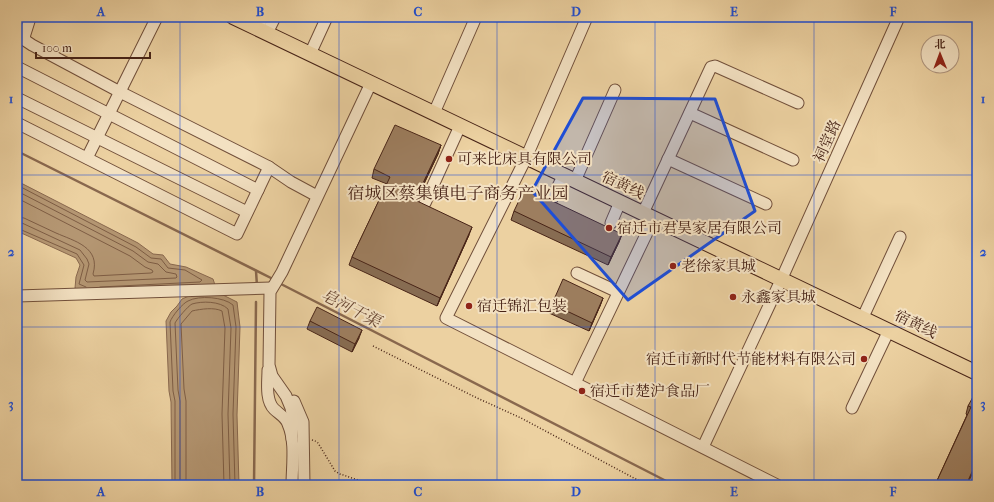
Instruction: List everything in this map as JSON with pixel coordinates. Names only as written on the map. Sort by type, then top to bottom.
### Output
[{"type":"main road","name":"宿黄线","points":[[233,17],[262,26],[310,54],[648,216],[782,278],[977,373]]},
{"type":"street","points":[[87,158],[157,17]]},
{"type":"street","points":[[262,26],[275,17]]},
{"type":"street","points":[[310,54],[327,17]]},
{"type":"street","points":[[434,113],[476,17]]},
{"type":"street","points":[[587,17],[526,158],[446,318],[777,485]]},
{"type":"street","name":"祠堂路","points":[[703,448],[782,278],[899,17]]},
{"type":"street","points":[[30,18],[24,34],[26,41],[120,92],[269,167],[291,182],[317,196]]},
{"type":"street","points":[[575,382],[618,292],[648,216],[668,159],[712,67],[715,66],[798,102]]},
{"type":"street","points":[[17,67],[258,190]]},
{"type":"street","points":[[292,439],[286,419],[274,408],[268,395],[270,294],[272,287],[282,272],[371,83]]},
{"type":"street","points":[[552,199],[569,178],[615,90]]},
{"type":"street","points":[[17,98],[247,212]]},
{"type":"street","points":[[690,113],[793,160]]},
{"type":"street","points":[[17,123],[237,234],[269,167]]},
{"type":"street","points":[[425,203],[460,126]]},
{"type":"street","points":[[668,159],[766,204]]},
{"type":"street","points":[[611,223],[620,202]]},
{"type":"street","points":[[863,318],[900,236]]},
{"type":"street","points":[[577,273],[618,292]]},
{"type":"street","points":[[17,296],[272,287]]},
{"type":"street","points":[[852,408],[889,330]]},
{"type":"street","points":[[268,365],[272,376],[286,396],[291,408],[293,419],[292,485]]},
{"type":"street","points":[[268,365],[289,392],[298,407],[303,422],[304,485]]},
{"type":"path","points":[[373,346],[476,398],[521,418],[647,485]]},
{"type":"path","points":[[304,439],[315,440],[335,470],[340,474],[373,485]]},
{"type":"highlighted area","points":[[583,98],[715,99],[755,211],[628,300],[532,191]]},
{"type":"water","points":[[17,181],[138,243],[153,254],[163,255],[170,264],[186,267],[213,279],[215,285],[86,292],[75,288],[76,277],[80,265],[76,258],[17,231]]},
{"type":"water","points":[[223,295],[237,302],[240,327],[237,415],[239,485],[172,485],[171,402],[169,391],[166,321],[171,312],[182,299],[189,296]]},
{"type":"building","points":[[395,125],[441,145],[415,200],[472,227],[440,298],[352,257],[390,177],[374,169]]},
{"type":"building","points":[[525,188],[622,234],[611,257],[514,211]]},
{"type":"building","points":[[563,279],[603,298],[592,323],[552,304]]},
{"type":"building","points":[[317,307],[362,330],[355,344],[310,321]]},
{"type":"building","points":[[974,395],[977,396],[977,461],[966,485],[940,485],[936,483],[971,407],[968,406]]},
{"type":"waterway","name":"皂河干渠","points":[[17,151],[273,279]]},
{"type":"waterway","points":[[256,271],[257,286]]},
{"type":"waterway","name":"皂河干渠","points":[[279,283],[674,485]]},
{"type":"waterway","points":[[254,485],[256,302]]},
{"type":"place","name":"可来比床具有限公司","points":[[449,159]]},
{"type":"place","name":"宿迁市君昊家居有限公司","points":[[609,228]]},
{"type":"place","name":"老徐家具城","points":[[673,266]]},
{"type":"place","name":"永鑫家具城","points":[[733,297]]},
{"type":"place","name":"宿迁锦汇包装","points":[[469,306]]},
{"type":"place","name":"宿迁市新时代节能材料有限公司","points":[[864,359]]},
{"type":"place","name":"宿迁市楚沪食品厂","points":[[582,391]]},
{"type":"district","name":"宿城区蔡集镇电子商务产业园","points":[[458,193]]}]
